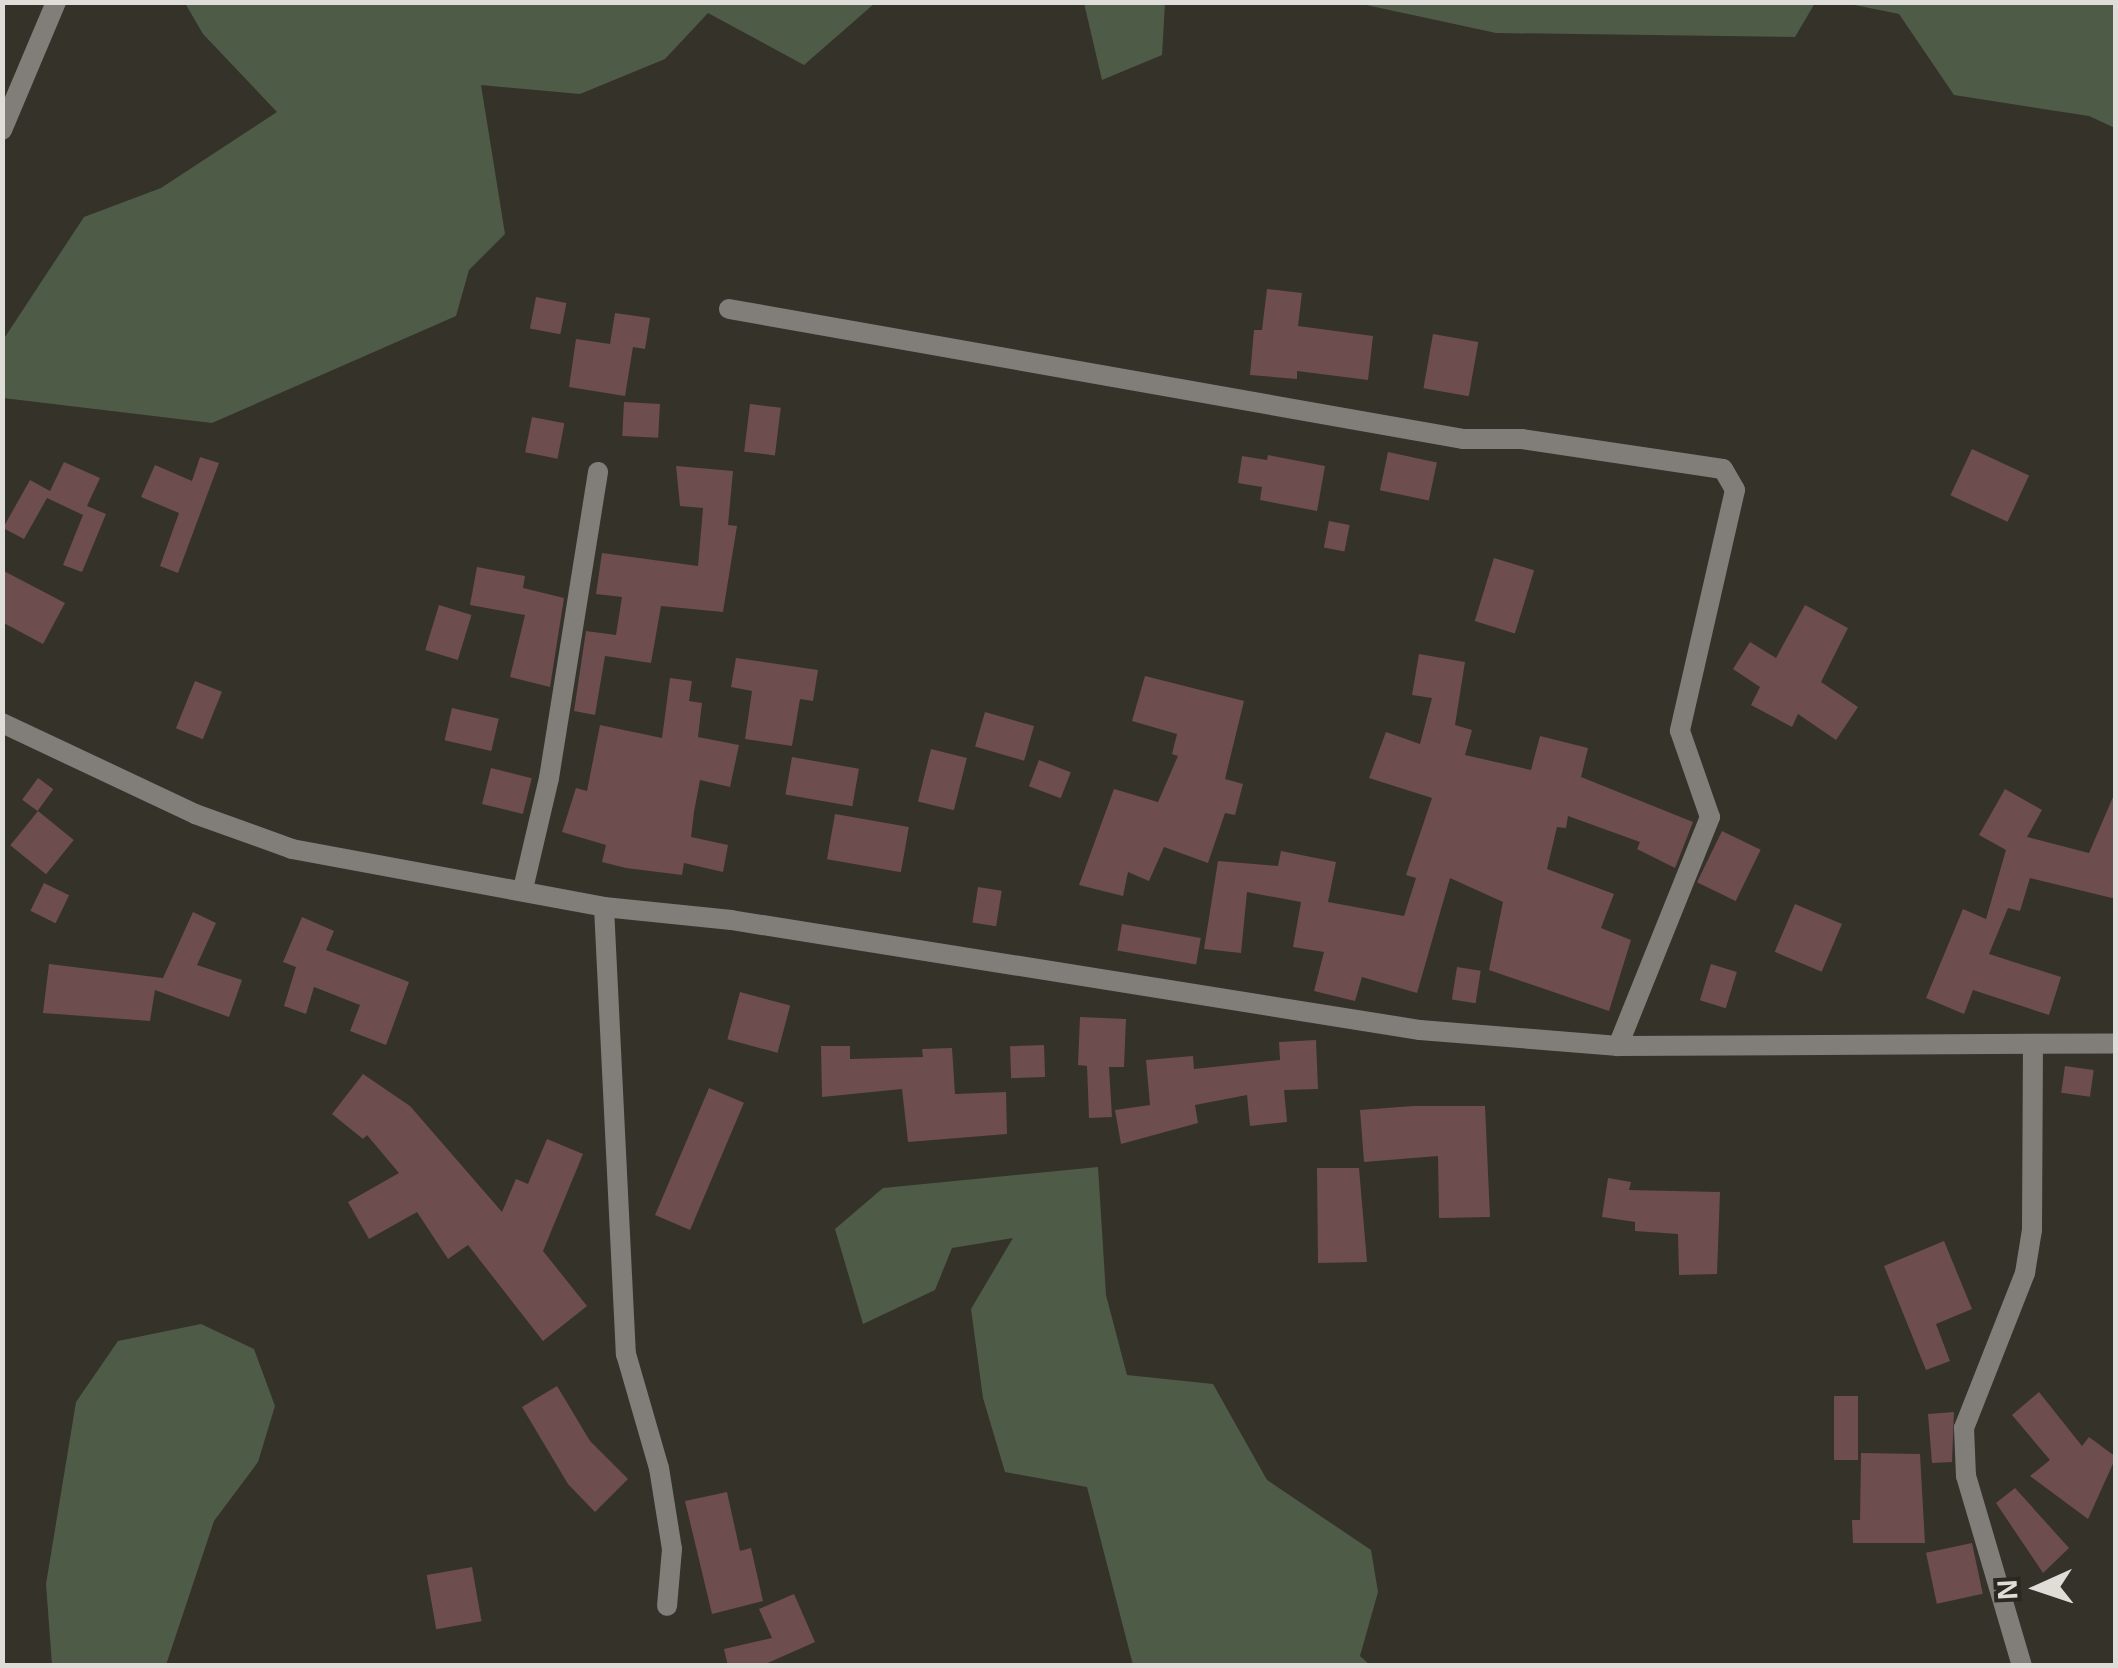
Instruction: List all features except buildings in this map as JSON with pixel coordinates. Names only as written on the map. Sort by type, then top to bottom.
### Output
[{"type":"street","points":[[2,130],[56,2]]},
{"type":"street","points":[[729,309],[1463,439],[1522,439],[1724,469],[1734,490],[1680,730],[1710,817],[1618,1046]]},
{"type":"street","points":[[523,888],[549,778],[598,472]]},
{"type":"street","points":[[2,723],[195,814],[292,849],[523,888],[604,907],[731,920],[1420,1030],[1618,1046],[2034,1048],[2116,1043]]},
{"type":"street","points":[[604,907],[626,1354],[662,1484],[672,1549],[666,1606]]},
{"type":"street","points":[[2022,1666],[1966,1476],[1964,1428],[2025,1274],[2032,1230],[2034,1048]]},
{"type":"green space","points":[[185,3],[875,3],[804,65],[708,13],[665,59],[580,94],[481,85],[505,234],[469,270],[456,316],[212,423],[3,398],[3,340],[84,217],[161,188],[277,112],[203,34]]},
{"type":"green space","points":[[1084,3],[1165,3],[1162,55],[1102,80]]},
{"type":"green space","points":[[1357,3],[1815,3],[1795,37],[1496,33]]},
{"type":"green space","points":[[1845,3],[2115,3],[2115,128],[2089,116],[1954,95],[1899,14]]},
{"type":"green space","points":[[1098,1167],[1106,1295],[1127,1375],[1213,1384],[1267,1480],[1371,1550],[1378,1592],[1360,1656],[1370,1665],[1133,1665],[1087,1487],[1005,1472],[983,1398],[971,1309],[1013,1238],[952,1248],[935,1290],[863,1324],[835,1229],[883,1188]]},
{"type":"green space","points":[[201,1324],[254,1349],[275,1406],[258,1462],[214,1521],[166,1665],[52,1665],[46,1584],[76,1402],[118,1341]]}]
